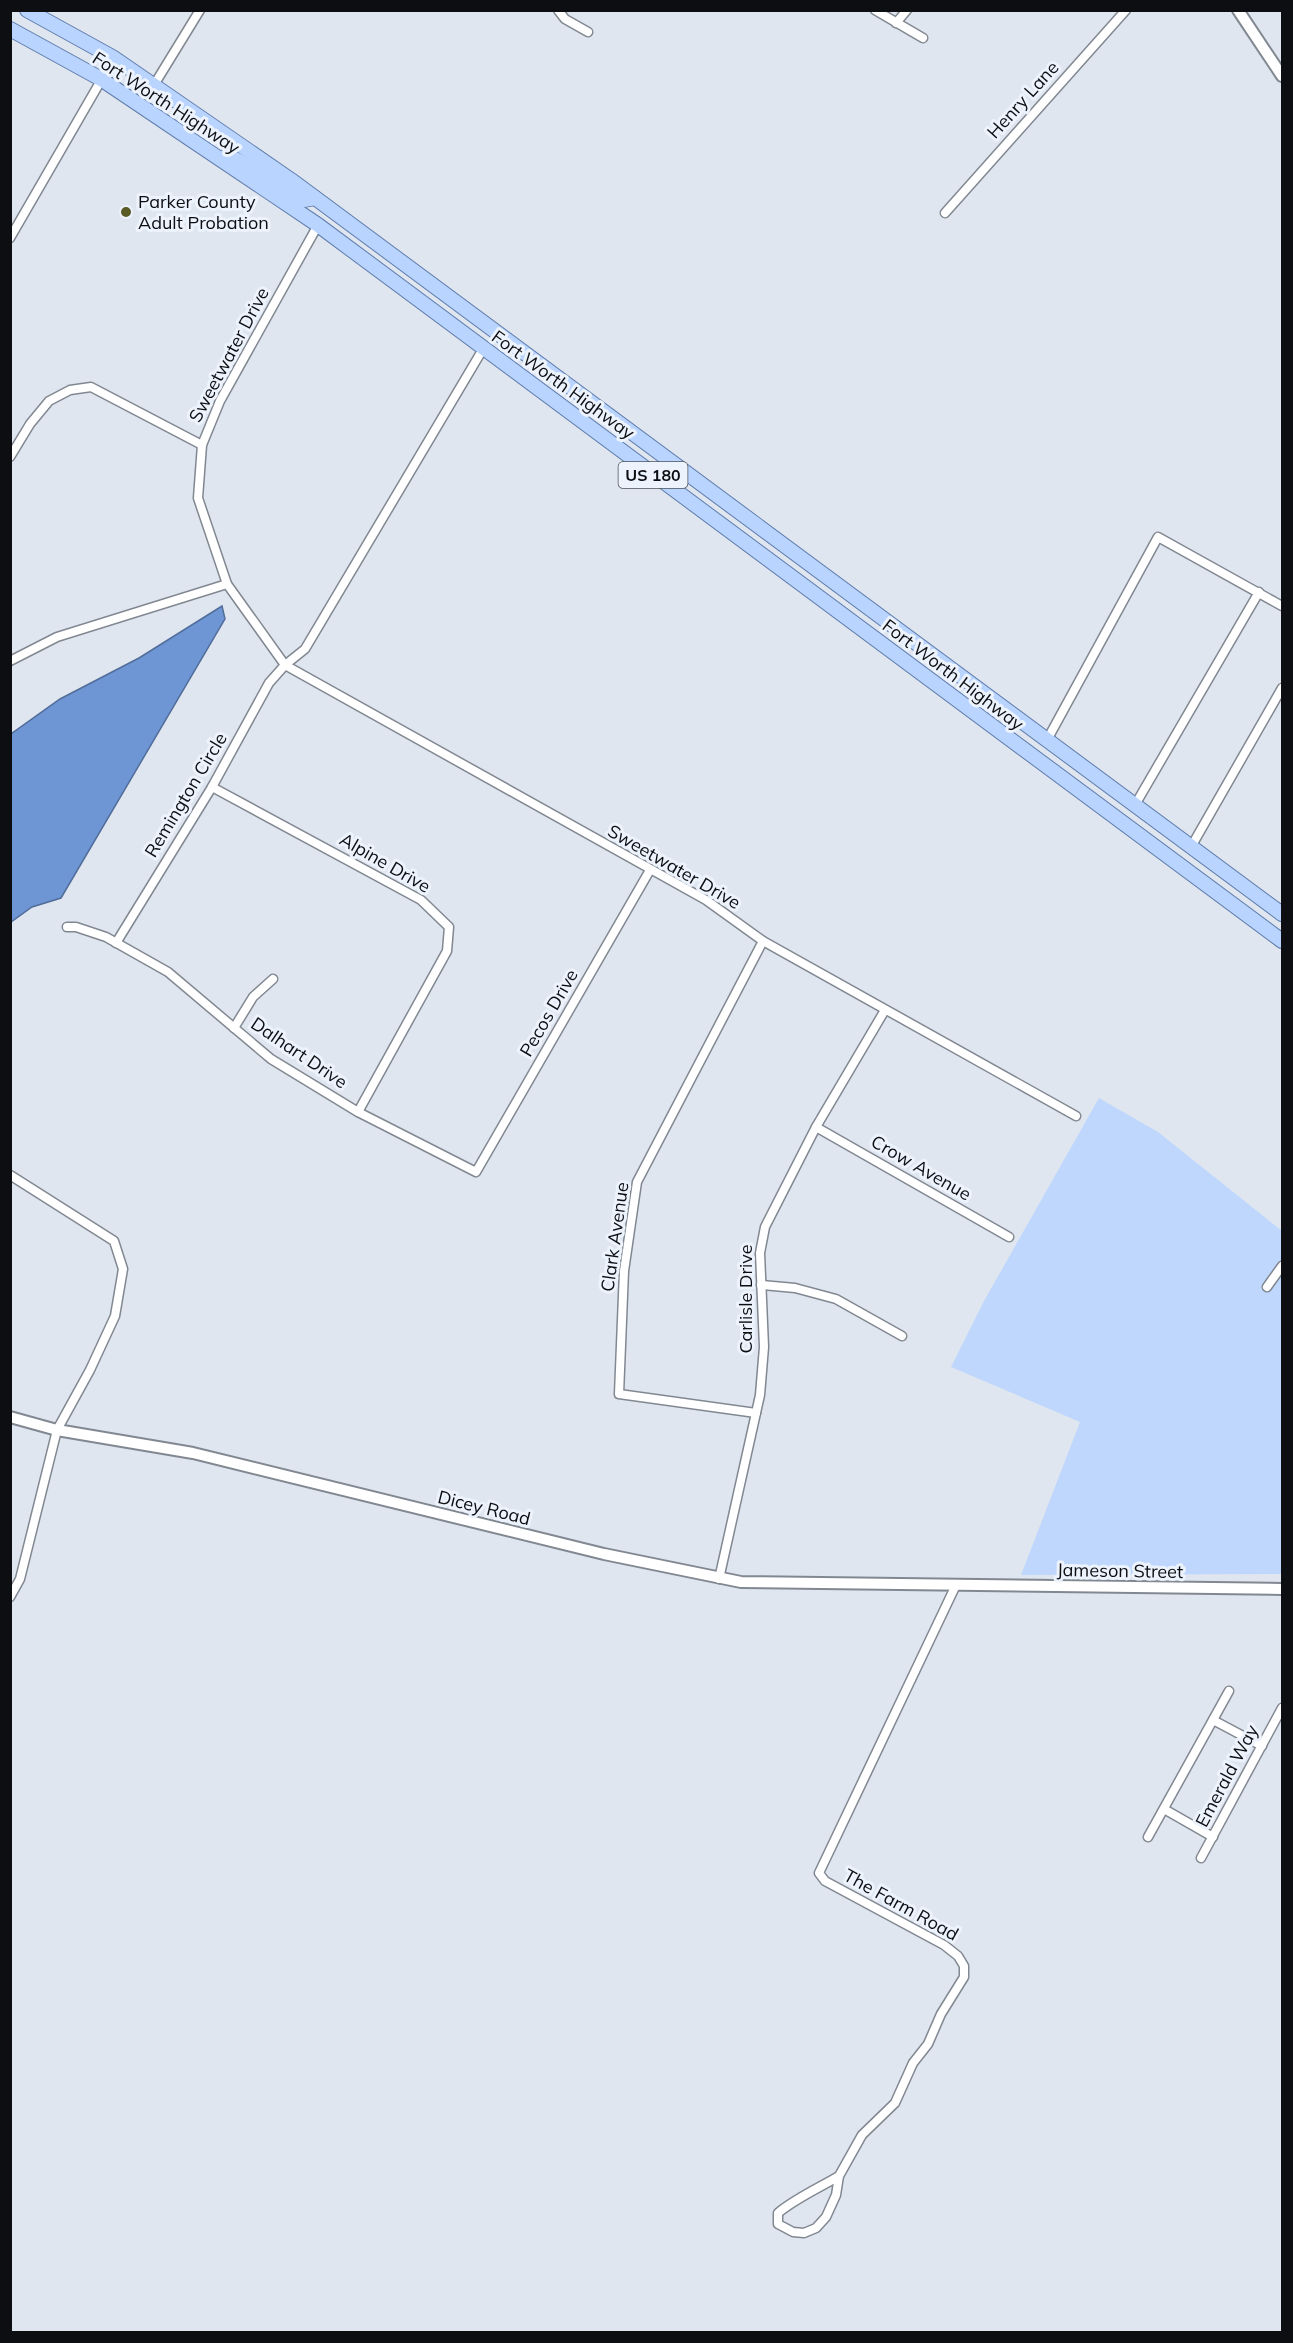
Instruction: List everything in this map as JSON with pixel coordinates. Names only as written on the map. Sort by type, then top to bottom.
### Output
[{"type":"main road","name":"Fort Worth Highway","points":[[27,10],[114,58],[315,198],[1282,915]]},
{"type":"main road","name":"Fort Worth Highway","points":[[10,29],[101,79],[318,225],[1282,941]]},
{"type":"main road","points":[[211,153],[223,153],[258,171],[296,198],[304,200],[315,198]]},
{"type":"main road","points":[[318,225],[323,222],[334,223],[399,269],[411,269]]},
{"type":"main road","points":[[554,399],[565,383]]},
{"type":"main road","points":[[652,474],[665,457]]},
{"type":"main road","points":[[820,598],[832,581]]},
{"type":"main road","points":[[1081,791],[1094,775]]},
{"type":"main road","points":[[1235,906],[1247,888]]},
{"type":"street","points":[[154,85],[200,10]]},
{"type":"street","points":[[558,10],[565,19],[588,32]]},
{"type":"street","points":[[874,10],[923,38]]},
{"type":"street","points":[[896,23],[908,10]]},
{"type":"street","name":"Henry Lane","points":[[945,213],[1126,10]]},
{"type":"street","points":[[1238,10],[1282,72]]},
{"type":"street","points":[[10,238],[114,58]]},
{"type":"street","name":"Sweetwater Drive","points":[[318,225],[220,402],[202,446],[198,498],[227,584],[285,666],[706,900],[763,941],[1076,1116]]},
{"type":"street","points":[[285,666],[305,649],[483,349]]},
{"type":"street","points":[[10,457],[30,424],[49,401],[70,390],[92,387],[202,446]]},
{"type":"street","points":[[1047,740],[1158,537],[1282,606]]},
{"type":"street","points":[[10,661],[57,637],[227,584]]},
{"type":"street","points":[[1135,805],[1259,592]]},
{"type":"street","name":"Remington Circle","points":[[116,943],[212,787],[269,683],[285,666]]},
{"type":"street","points":[[1191,847],[1282,688]]},
{"type":"street","name":"Alpine Drive","points":[[212,787],[421,900],[449,927],[447,951],[358,1112]]},
{"type":"street","name":"Pecos Drive","points":[[476,1172],[650,870]]},
{"type":"street","name":"Dalhart Drive","points":[[67,927],[76,927],[106,937],[168,972],[271,1059],[358,1112],[476,1172]]},
{"type":"street","name":"Clark Avenue","points":[[756,1413],[619,1394],[624,1271],[636,1182],[763,941]]},
{"type":"street","points":[[234,1028],[254,997],[273,979]]},
{"type":"street","name":"Carlisle Drive","points":[[720,1579],[756,1413],[764,1347],[760,1253],[765,1227],[816,1127],[885,1010]]},
{"type":"street","name":"Crow Avenue","points":[[816,1127],[1009,1237]]},
{"type":"street","points":[[10,1175],[114,1240],[123,1269],[115,1316],[90,1370],[57,1430],[20,1579],[10,1597]]},
{"type":"street","points":[[1267,1287],[1282,1266]]},
{"type":"street","points":[[761,1285],[788,1287],[836,1299],[902,1336]]},
{"type":"street","name":"Dicey Road","points":[[10,1417],[57,1430],[193,1453],[604,1554],[720,1579],[741,1582],[956,1585]]},
{"type":"street","name":"Jameson Street","points":[[956,1585],[1282,1589]]},
{"type":"street","name":"The Farm Road","points":[[839,2176],[804,2198],[789,2204],[778,2213],[778,2224],[793,2232],[804,2233],[816,2228],[826,2217],[836,2195],[839,2176],[862,2135],[895,2103],[913,2063],[928,2044],[941,2014],[964,1977],[964,1966],[958,1956],[944,1945],[825,1881],[819,1873],[956,1585]]},
{"type":"street","points":[[1148,1838],[1229,1691]]},
{"type":"street","name":"Emerald Way","points":[[1201,1858],[1282,1708]]},
{"type":"street","points":[[1213,1720],[1262,1746]]},
{"type":"street","points":[[1164,1809],[1213,1837]]},
{"type":"shaded area","points":[[1099,1098],[1158,1132],[1282,1231],[1282,1574],[1021,1575],[1080,1422],[951,1367],[984,1301]]},
{"type":"water","points":[[222,606],[225,619],[61,898],[32,907],[11,922],[11,734],[60,699],[139,658]]},
{"type":"place","name":"Parker County Adult Probation","points":[[126,212]]}]
